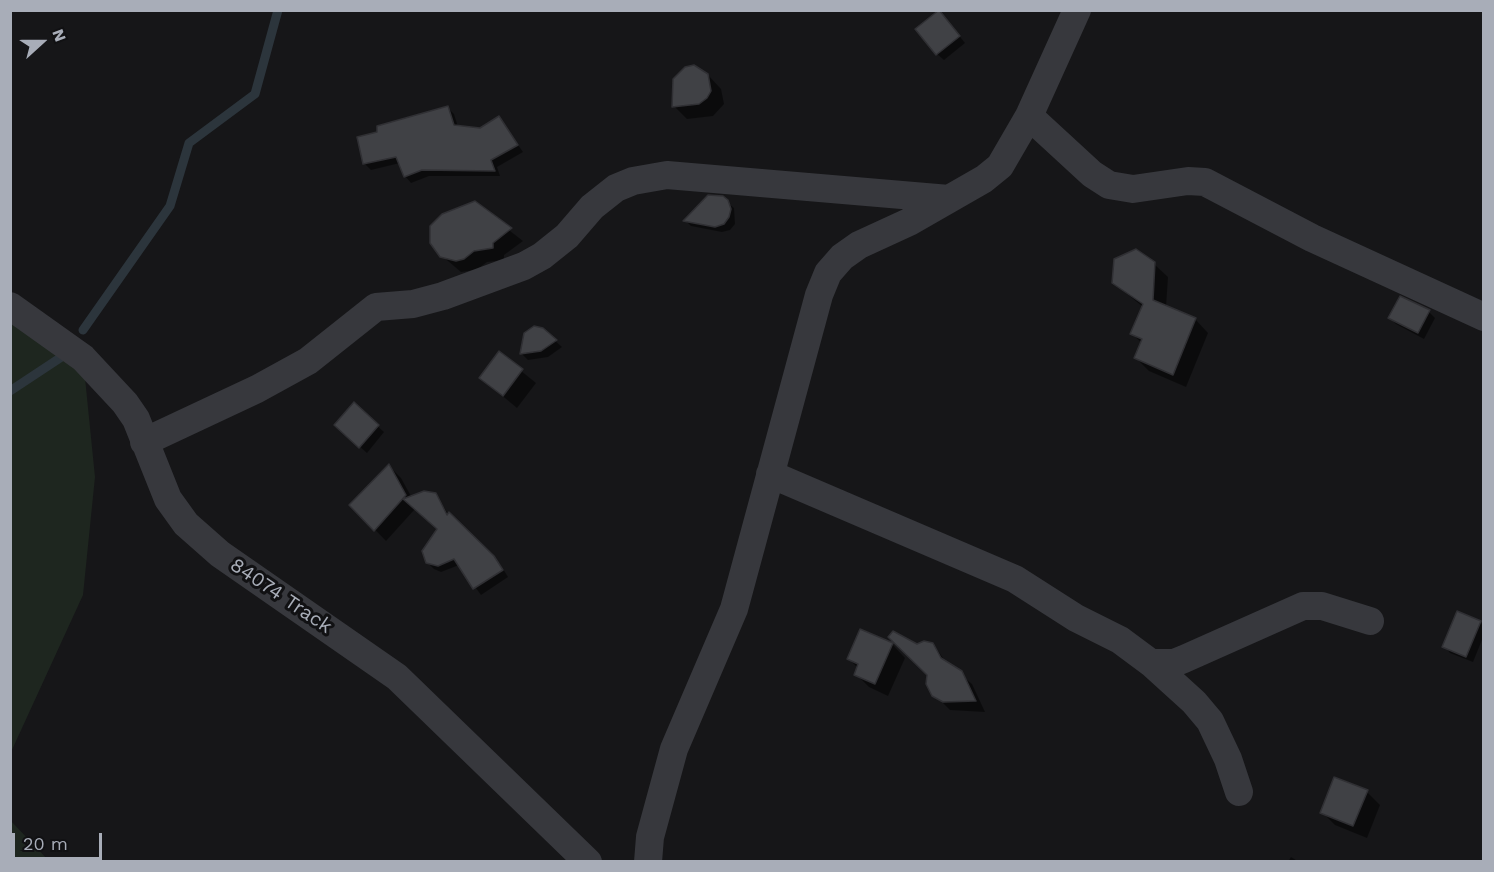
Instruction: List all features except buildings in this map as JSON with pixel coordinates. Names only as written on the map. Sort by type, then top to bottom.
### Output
[{"type":"street","points":[[648,861],[650,837],[674,749],[734,609],[819,295],[828,273],[859,245],[909,222],[984,180],[1000,166],[1029,116],[1077,10]]},
{"type":"street","points":[[1029,116],[1092,174],[1109,185],[1133,189],[1188,180],[1205,182],[1312,238],[1484,317]]},
{"type":"street","points":[[144,442],[257,389],[308,361],[376,307],[412,304],[443,296],[533,261],[554,249],[598,202],[633,181],[668,175],[949,199]]},
{"type":"street","name":"84074 Track","points":[[10,306],[83,358],[110,384],[135,419],[168,499],[186,525],[220,554],[397,677],[588,861]]},
{"type":"street","points":[[770,474],[1015,579],[1076,618],[1120,640],[1151,663],[1194,702],[1210,721],[1224,748],[1239,792]]},
{"type":"street","points":[[1151,663],[1174,663],[1303,606],[1322,606],[1370,621]]},
{"type":"shaded area","points":[[11,306],[83,358],[95,477],[83,595],[11,752]]},
{"type":"shaded area","points":[[11,821],[49,861],[11,861]]},
{"type":"waterway","points":[[83,330],[170,206],[189,143],[255,94],[278,10]]},
{"type":"waterway","points":[[10,391],[66,354]]}]
